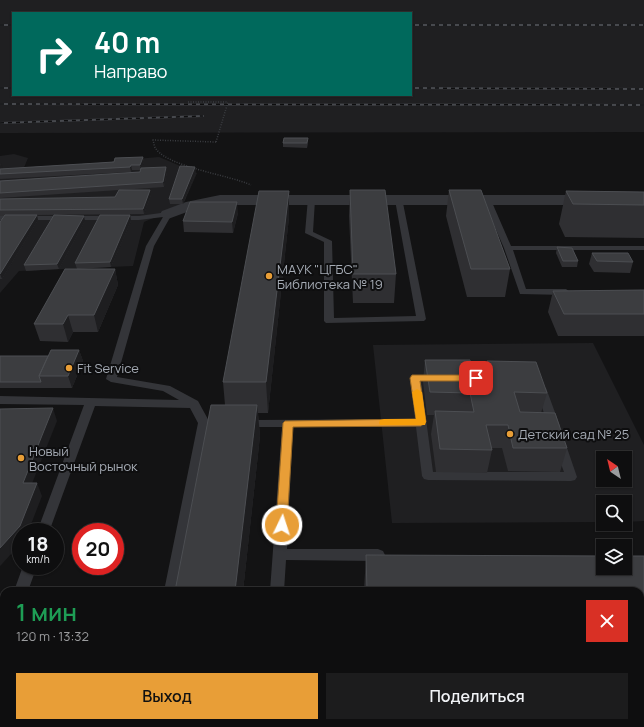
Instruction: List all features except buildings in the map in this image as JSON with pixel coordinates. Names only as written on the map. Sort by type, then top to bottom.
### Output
[{"type":"street","points":[[168,214],[192,205],[220,200],[644,200]]},
{"type":"lane","points":[[311,200],[309,233],[328,241],[329,321],[421,319],[399,200]]},
{"type":"lane","points":[[487,200],[508,248],[523,292],[576,292]]},
{"type":"lane","points":[[0,218],[140,218],[168,214]]},
{"type":"lane","points":[[168,214],[150,246],[111,379],[166,388],[194,404],[208,423],[172,587]]},
{"type":"lane","points":[[508,248],[644,248]]},
{"type":"lane","points":[[446,378],[415,378],[428,476],[571,477],[538,378]]},
{"type":"lane","points":[[0,400],[194,404]]},
{"type":"lane","points":[[46,523],[91,402]]},
{"type":"lane","points":[[235,423],[421,422]]},
{"type":"lane","points":[[277,587],[288,423]]},
{"type":"lane","points":[[280,554],[390,555]]},
{"type":"lane","points":[[22,587],[27,575]]},
{"type":"path","points":[[188,102],[228,102],[216,142],[153,140],[155,148],[161,153],[185,164],[250,184],[262,199]]},
{"type":"shaded area","points":[[0,0],[644,0],[644,132],[0,133]]},
{"type":"shaded area","points":[[14,154],[28,158],[23,170],[112,165],[112,161],[159,157],[197,173],[183,205],[144,222],[133,266],[19,271],[0,293],[0,156]]},
{"type":"shaded area","name":"Детский сад № 25","points":[[593,343],[644,445],[644,521],[632,522],[632,495],[596,495],[596,522],[392,523],[373,345]]},
{"type":"railway","points":[[0,25],[12,25]]},
{"type":"railway","points":[[412,25],[644,25]]},
{"type":"railway","points":[[0,88],[12,88]]},
{"type":"railway","points":[[412,88],[644,89]]},
{"type":"railway","points":[[0,104],[644,105]]},
{"type":"railway","points":[[0,123],[203,116]]},
{"type":"slow traffic","points":[[384,423],[421,422],[417,392]]},
{"type":"place","name":"МАУК \"ЦГБС\" Библиотека № 19","points":[[269,276]]},
{"type":"place","name":"Fit Service","points":[[69,368]]},
{"type":"place","name":"Детский сад № 25","points":[[510,434]]},
{"type":"place","name":"Новый Восточный рынок","points":[[21,458]]},
{"type":"route","points":[[282,525],[288,423],[421,422],[415,378],[476,378]]}]
